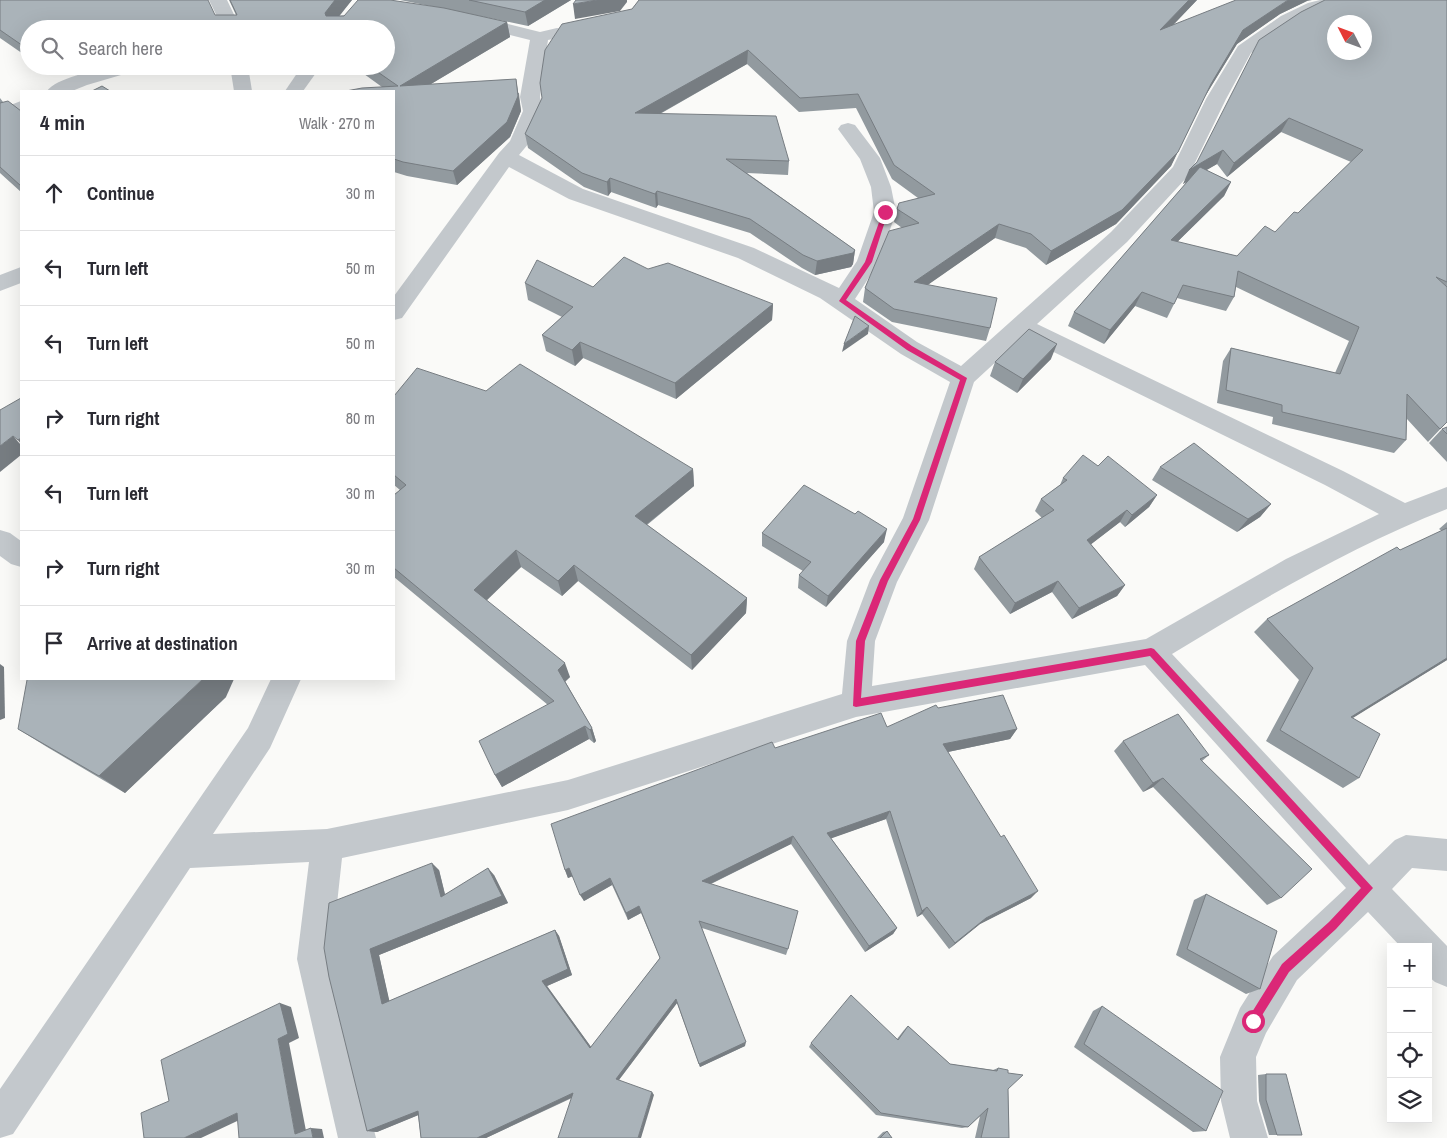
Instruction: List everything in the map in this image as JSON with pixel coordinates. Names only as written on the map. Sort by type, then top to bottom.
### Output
[{"type":"street","points":[[218,0],[228,20]]},
{"type":"street","points":[[856,703],[861,641],[884,580],[916,520],[964,378],[1119,237],[1182,170],[1216,99],[1244,50],[1287,20],[1314,7],[1339,0]]},
{"type":"street","points":[[453,16],[540,37],[576,26]]},
{"type":"street","points":[[395,311],[506,157],[519,143],[533,112],[530,97],[540,37]]},
{"type":"street","points":[[59,90],[100,75]]},
{"type":"street","points":[[240,75],[243,90]]},
{"type":"street","points":[[295,90],[306,75]]},
{"type":"street","points":[[0,116],[20,106]]},
{"type":"street","points":[[842,301],[868,262],[885,212],[881,186],[870,158],[848,129]]},
{"type":"street","points":[[506,157],[576,194],[746,253],[842,301],[909,348],[964,378]]},
{"type":"street","points":[[0,283],[20,275]]},
{"type":"street","points":[[1021,326],[1403,514]]},
{"type":"street","points":[[182,852],[328,845],[568,795],[856,703],[1151,651],[1312,557],[1403,514],[1447,498]]},
{"type":"street","points":[[0,541],[20,555]]},
{"type":"street","points":[[1151,651],[1420,943]]},
{"type":"street","points":[[0,1121],[259,738],[286,680]]},
{"type":"street","points":[[328,845],[314,959],[357,1138]]},
{"type":"street","points":[[1249,1138],[1239,1101],[1238,1057],[1253,1021],[1285,968],[1406,852],[1447,855]]},
{"type":"street","points":[[1432,955],[1447,970]]},
{"type":"building","points":[[0,0],[208,0],[215,15],[237,15],[230,0],[335,0],[325,13],[326,16],[344,16],[358,0],[390,0],[444,8],[507,22],[400,86],[516,79],[518,96],[507,122],[453,171],[395,159],[395,90],[351,90],[398,86],[382,75],[395,75],[395,20],[20,20],[20,44],[0,30]]},
{"type":"building","points":[[469,0],[545,0],[525,12]]},
{"type":"building","points":[[576,0],[597,0],[573,4]]},
{"type":"building","points":[[639,0],[1189,0],[1160,30],[1236,0],[1288,0],[1243,30],[1211,84],[1178,152],[1122,210],[1051,251],[1031,234],[999,224],[914,282],[997,298],[990,328],[894,309],[865,288],[889,231],[919,223],[897,209],[899,203],[935,194],[894,165],[858,94],[800,98],[748,50],[635,113],[776,116],[789,161],[726,159],[855,250],[853,253],[817,261],[803,255],[750,219],[657,191],[655,194],[610,178],[607,182],[582,173],[525,134],[542,98],[540,83],[545,50],[562,24],[632,9]]},
{"type":"building","points":[[1325,0],[1447,0],[1447,282],[1436,277],[1447,287],[1447,422],[1440,429],[1407,394],[1406,440],[1282,412],[1282,405],[1226,390],[1231,348],[1340,374],[1359,327],[1238,271],[1234,297],[1183,285],[1174,304],[1142,292],[1110,330],[1074,312],[1200,167],[1231,182],[1171,240],[1237,256],[1265,226],[1275,232],[1294,212],[1298,213],[1363,150],[1289,118],[1234,163],[1223,150],[1189,170],[1197,162],[1259,40],[1301,12]]},
{"type":"building","points":[[102,86],[108,90],[94,90]]},
{"type":"building","points":[[8,101],[20,110],[20,185],[0,167],[0,103]]},
{"type":"building","points":[[624,257],[648,269],[668,263],[773,304],[675,383],[580,342],[572,350],[542,335],[573,307],[525,283],[537,260],[593,287]]},
{"type":"building","points":[[855,316],[869,326],[844,344]]},
{"type":"building","points":[[1029,329],[1057,344],[1023,379],[995,362]]},
{"type":"building","points":[[520,364],[693,469],[635,516],[747,598],[691,655],[574,565],[558,581],[516,550],[474,590],[565,663],[558,670],[592,728],[590,730],[585,726],[495,775],[479,741],[554,701],[395,569],[395,494],[406,485],[395,476],[395,395],[417,368],[486,391]]},
{"type":"building","points":[[20,399],[20,439],[18,440],[13,436],[0,446],[0,410]]},
{"type":"building","points":[[1447,427],[1447,434],[1442,429]]},
{"type":"building","points":[[1194,443],[1271,504],[1248,519],[1160,467]]},
{"type":"building","points":[[1083,455],[1098,466],[1108,456],[1157,495],[1132,515],[1127,510],[1087,540],[1125,585],[1079,608],[1058,581],[1015,603],[979,557],[1054,510],[1041,499],[1067,480],[1063,478]]},
{"type":"building","points":[[804,485],[855,514],[858,511],[887,529],[828,596],[799,575],[811,562],[762,533]]},
{"type":"building","points":[[1447,528],[1447,658],[1351,717],[1380,734],[1359,778],[1280,730],[1313,668],[1267,619],[1397,547],[1400,550]]},
{"type":"building","points":[[27,680],[202,680],[99,776],[18,729]]},
{"type":"building","points":[[1003,695],[1017,729],[943,744],[1001,837],[1004,835],[1038,891],[986,918],[955,943],[927,907],[922,911],[890,811],[827,833],[897,928],[869,946],[793,836],[702,881],[798,911],[788,949],[699,921],[746,1042],[699,1064],[676,999],[616,1079],[652,1092],[638,1138],[558,1138],[573,1093],[477,1138],[421,1138],[418,1111],[367,1131],[329,977],[324,948],[329,903],[432,863],[441,897],[488,868],[502,896],[370,949],[382,1004],[555,930],[568,969],[542,981],[590,1048],[660,958],[639,906],[626,913],[610,878],[580,895],[569,868],[565,870],[551,824],[772,742],[775,748],[881,713],[887,727],[936,705],[938,708]]},
{"type":"building","points":[[1178,714],[1209,755],[1200,759],[1312,869],[1281,898],[1163,778],[1153,783],[1123,741]]},
{"type":"building","points":[[1206,894],[1277,931],[1260,989],[1187,949]]},
{"type":"building","points":[[851,995],[898,1040],[908,1026],[950,1064],[997,1071],[998,1068],[1008,1070],[1008,1073],[1023,1075],[1008,1089],[1009,1138],[981,1138],[988,1108],[968,1127],[881,1113],[811,1043]]},
{"type":"building","points":[[280,1003],[288,1034],[278,1039],[295,1134],[311,1128],[313,1138],[239,1138],[237,1113],[184,1138],[144,1138],[141,1113],[169,1101],[161,1060]]},
{"type":"building","points":[[1102,1006],[1223,1091],[1206,1131],[1084,1044]]},
{"type":"building","points":[[1266,1074],[1286,1074],[1302,1135],[1277,1135],[1266,1100]]},
{"type":"building","points":[[887,1131],[892,1138],[880,1138]]},
{"type":"route","points":[[885,212],[868,262],[862,274],[842,301],[909,348],[964,378],[916,520],[884,580],[861,641],[856,703],[1151,651],[1368,888],[1332,925],[1285,968],[1253,1021]]}]
